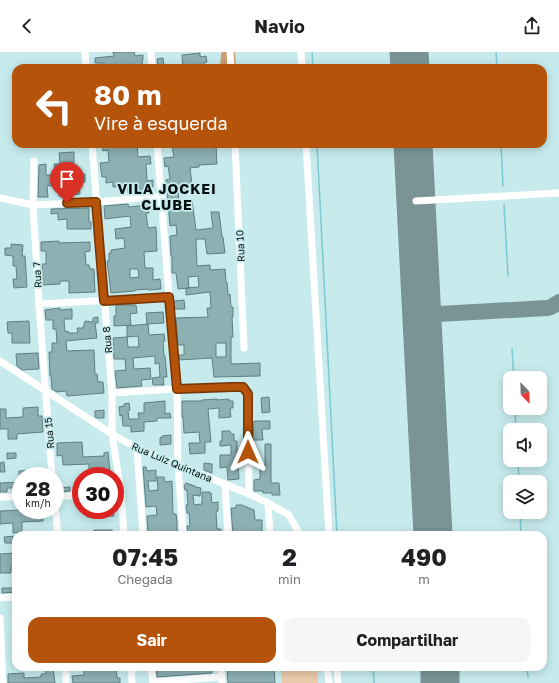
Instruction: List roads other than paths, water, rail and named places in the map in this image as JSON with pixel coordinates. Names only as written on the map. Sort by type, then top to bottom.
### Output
[{"type":"street","points":[[85,52],[86,64]]},
{"type":"street","points":[[151,52],[152,64]]},
{"type":"street","points":[[230,52],[231,64]]},
{"type":"street","points":[[301,52],[302,64]]},
{"type":"street","name":"Rua 8","points":[[92,148],[112,393],[112,434],[115,467]]},
{"type":"street","points":[[157,148],[177,389],[178,465],[183,531]]},
{"type":"street","name":"Rua 10","points":[[235,148],[244,348]]},
{"type":"street","points":[[306,148],[329,531]]},
{"type":"street","name":"Rua 7","points":[[34,160],[34,205],[45,390]]},
{"type":"street","points":[[416,202],[559,194]]},
{"type":"street","points":[[0,198],[34,205],[96,202],[161,196]]},
{"type":"street","points":[[39,304],[169,297]]},
{"type":"street","name":"Rua Luiz Quintana","points":[[0,361],[112,434],[137,448],[268,503],[289,515],[298,531]]},
{"type":"street","points":[[112,393],[243,387],[248,394],[249,494]]},
{"type":"street","name":"Rua 15","points":[[45,390],[51,467]]},
{"type":"street","points":[[137,448],[143,531]]},
{"type":"street","points":[[225,484],[228,531]]},
{"type":"street","points":[[0,497],[12,497]]},
{"type":"street","points":[[268,503],[270,531]]},
{"type":"street","points":[[56,519],[58,531]]},
{"type":"street","name":"Rua 8","points":[[122,519],[123,531]]},
{"type":"street","points":[[0,598],[12,597]]},
{"type":"street","points":[[0,618],[2,683]]},
{"type":"street","points":[[66,671],[66,683]]},
{"type":"street","points":[[131,671],[132,683]]},
{"type":"street","points":[[152,671],[153,682],[222,680]]},
{"type":"street","points":[[328,671],[329,683]]},
{"type":"street","points":[[337,671],[338,683]]},
{"type":"waterway","points":[[312,52],[313,64]]},
{"type":"waterway","points":[[496,52],[497,64]]},
{"type":"waterway","points":[[317,148],[337,531]]},
{"type":"waterway","points":[[501,148],[503,186]]},
{"type":"waterway","points":[[504,205],[508,276]]},
{"type":"waterway","points":[[512,349],[514,371]]},
{"type":"waterway","points":[[515,415],[516,423]]},
{"type":"waterway","points":[[518,467],[519,475]]},
{"type":"waterway","points":[[520,519],[521,531]]},
{"type":"waterway","points":[[373,671],[374,683]]},
{"type":"waterway","points":[[527,671],[528,677]]},
{"type":"district","name":"VILA JOCKEI CLUBE","points":[[167,198]]}]
